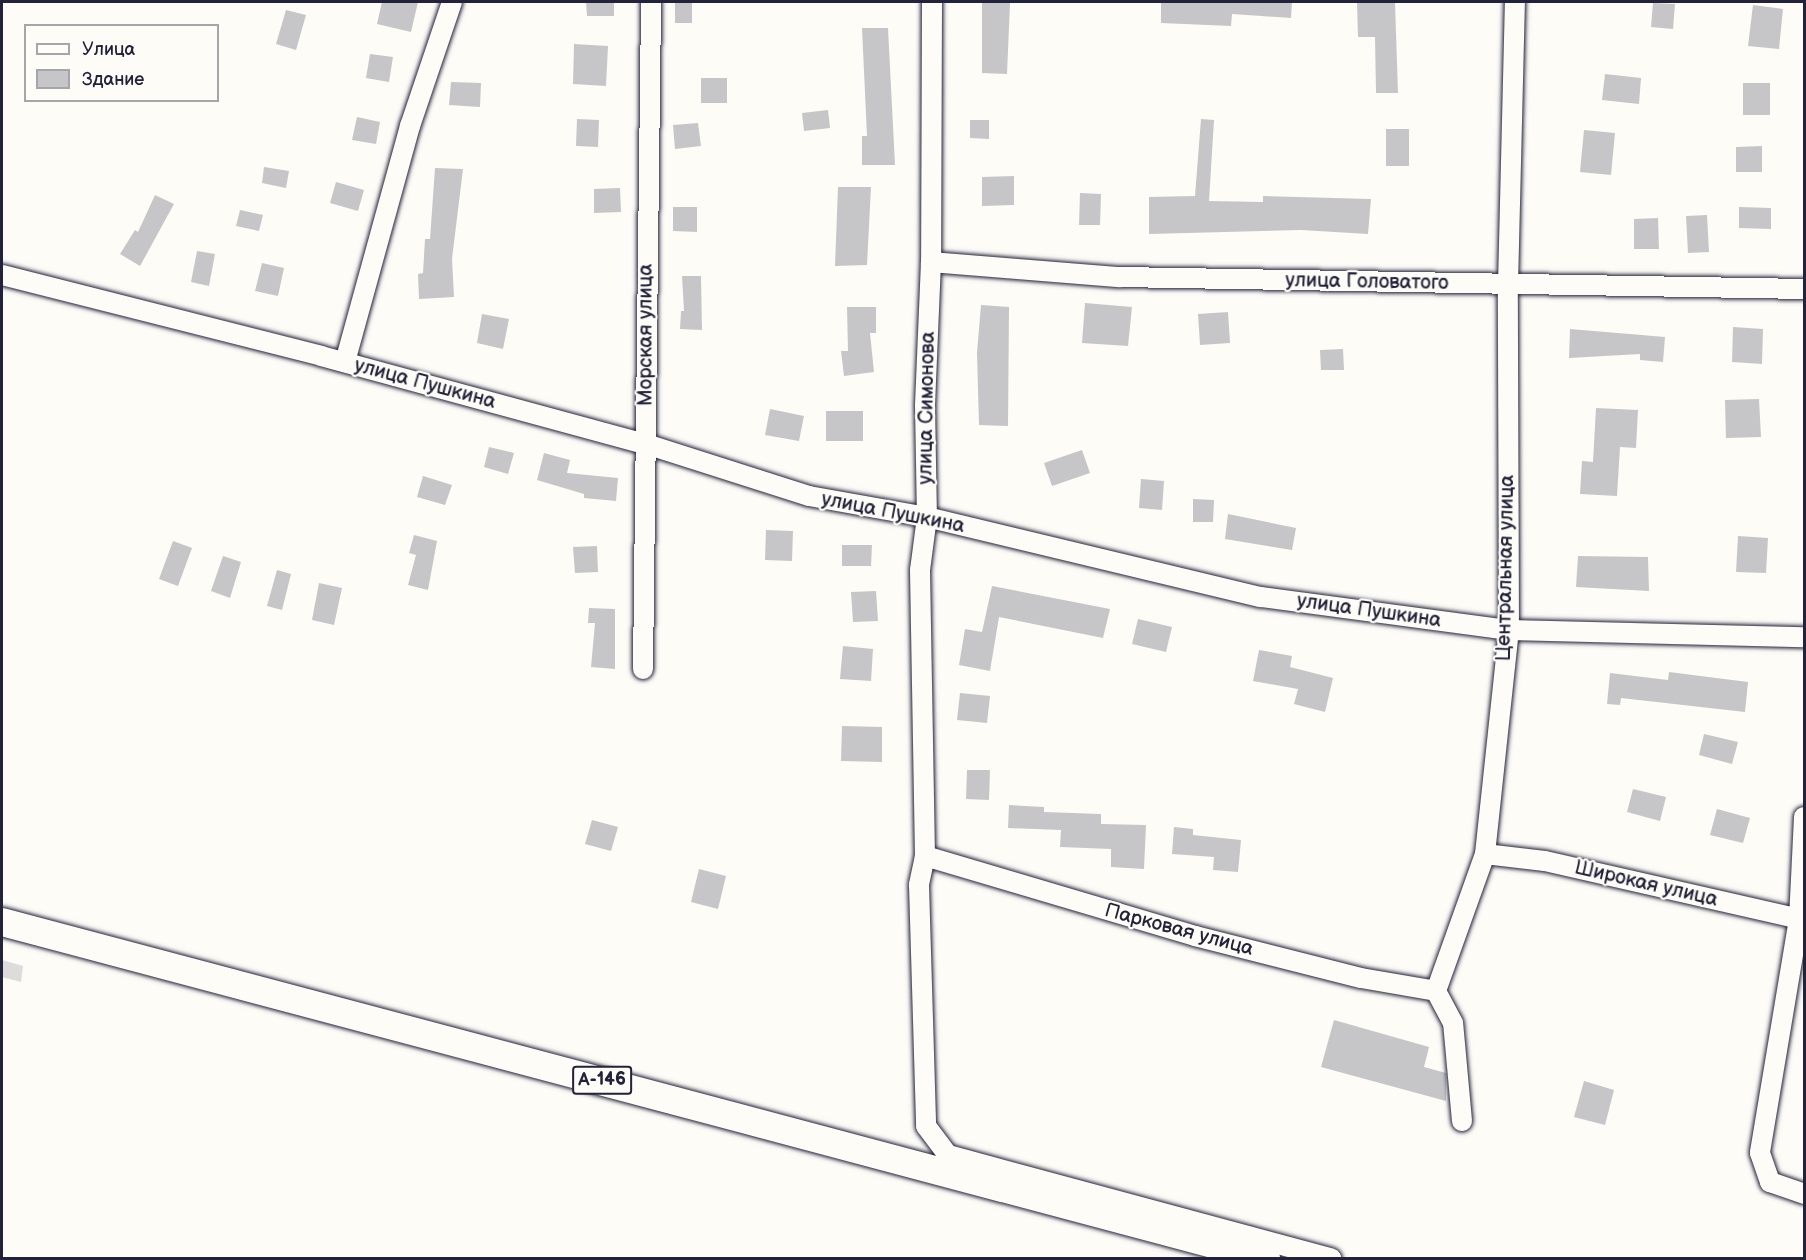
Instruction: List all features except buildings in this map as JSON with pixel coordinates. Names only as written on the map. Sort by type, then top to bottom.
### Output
[{"type":"highway","name":"А-146","points":[[2,922],[945,1162],[1202,1242],[1266,1258]]},
{"type":"street","points":[[345,362],[410,126],[452,2]]},
{"type":"street","name":"Морская улица","points":[[643,669],[651,2]]},
{"type":"street","name":"улица Симонова","points":[[932,2],[931,262],[925,405],[927,517],[920,570],[925,856],[919,885],[926,1126],[945,1162]]},
{"type":"street","name":"Центральная улица","points":[[1436,991],[1485,854],[1509,630],[1508,285],[1515,2]]},
{"type":"street","name":"улица Головатого","points":[[931,262],[1119,277],[1804,289]]},
{"type":"street","name":"улица Пушкина","points":[[2,274],[345,362],[646,444],[809,496],[927,517],[1261,597],[1509,630],[1804,637]]},
{"type":"street","points":[[1804,817],[1802,920],[1760,1153],[1770,1182],[1804,1194]]},
{"type":"street","name":"Широкая улица","points":[[1485,854],[1545,861],[1802,920]]},
{"type":"street","name":"Парковая улица","points":[[925,856],[1195,936],[1361,978],[1436,991]]},
{"type":"street","points":[[1436,991],[1453,1023],[1462,1121]]},
{"type":"street","points":[[945,1162],[1331,1258]]},
{"type":"shaded area","points":[[2,960],[23,966],[21,982],[2,977]]}]
